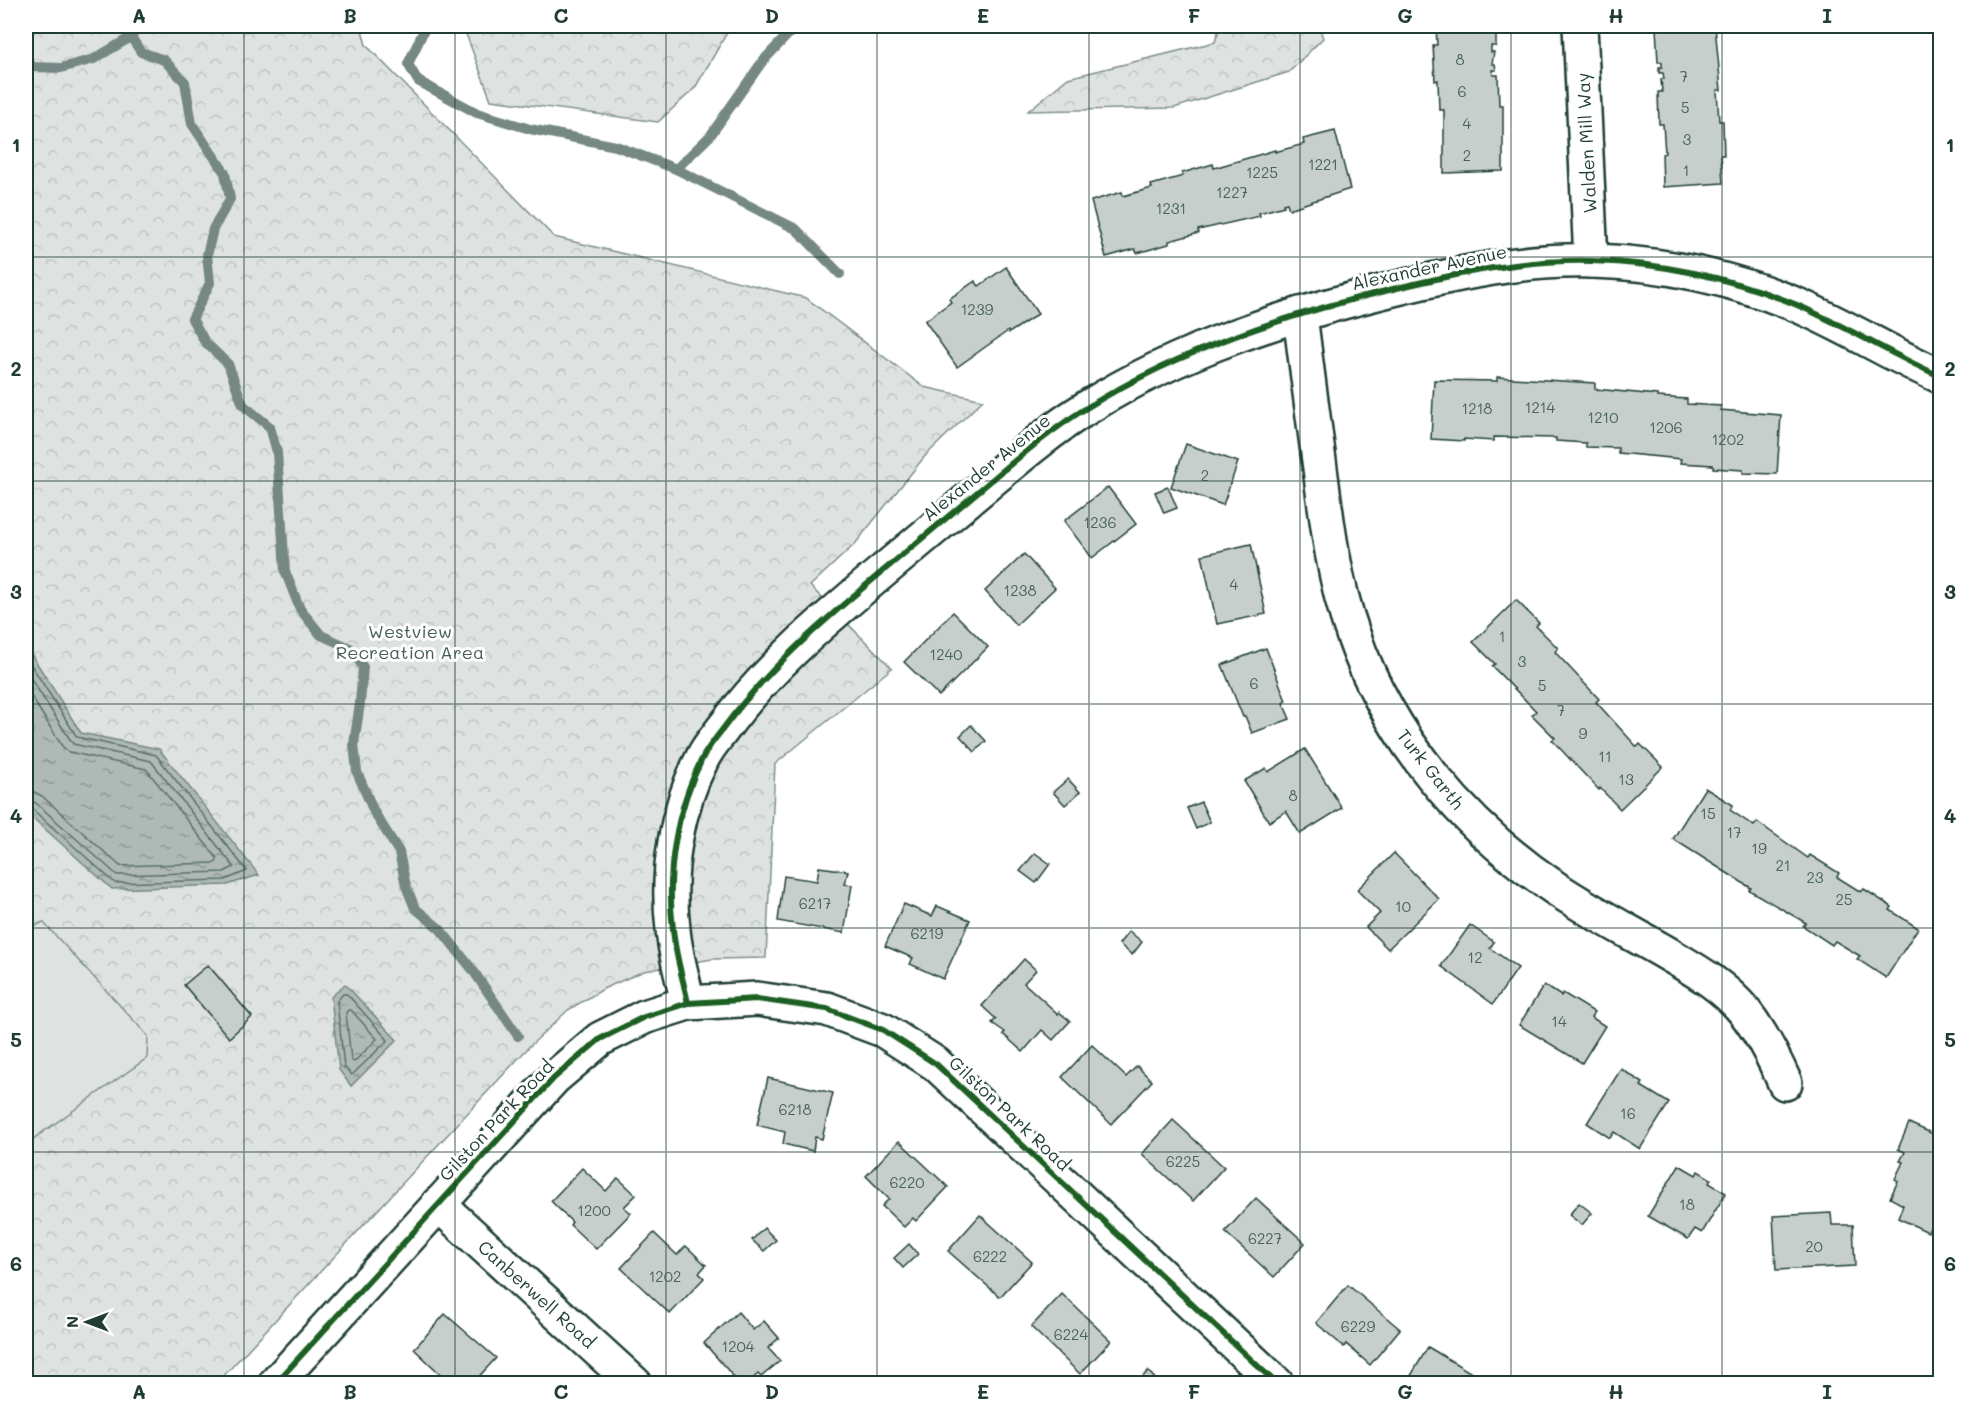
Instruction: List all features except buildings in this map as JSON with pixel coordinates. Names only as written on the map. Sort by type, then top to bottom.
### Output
[{"type":"street","name":"Walden Mill Way","points":[[1580,26],[1591,261]]},
{"type":"street","name":"Alexander Avenue","points":[[688,1003],[673,930],[670,882],[676,832],[704,754],[735,712],[822,622],[1028,449],[1087,408],[1156,369],[1227,339],[1299,314],[1453,274],[1518,263],[1591,261],[1652,265],[1700,274],[1752,288],[1800,307],[1941,376]]},
{"type":"street","name":"Turk Garth","points":[[1299,314],[1326,516],[1338,579],[1352,634],[1370,677],[1407,743],[1452,800],[1507,852],[1555,888],[1709,979],[1744,1010],[1769,1046],[1785,1083]]},
{"type":"street","name":"Gilston Park Road","points":[[275,1383],[554,1078],[600,1039],[644,1017],[688,1003],[757,999],[828,1009],[883,1030],[936,1064],[1277,1383]]},
{"type":"street","name":"Canberwell Road","points":[[438,1204],[635,1383]]},
{"type":"green space","name":"Westview Recreation Area","points":[[26,26],[361,26],[366,45],[554,237],[806,298],[924,387],[983,400],[925,456],[855,544],[810,586],[892,668],[775,764],[766,958],[712,959],[644,971],[605,988],[568,1010],[529,1047],[217,1383],[26,1383]]},
{"type":"green space","points":[[463,26],[731,26],[695,88],[658,122],[491,100]]},
{"type":"green space","points":[[1220,26],[1319,26],[1323,38],[1289,72],[1174,108],[1028,111],[1068,78],[1215,42]]},
{"type":"green space","points":[[43,922],[148,1036],[147,1058],[26,1144],[26,931]]},
{"type":"water","points":[[26,646],[81,733],[159,749],[259,875],[227,885],[112,889],[26,812]]},
{"type":"water","points":[[345,984],[397,1040],[351,1086],[339,1070],[331,997]]},
{"type":"waterway","points":[[26,57],[32,67],[61,68],[94,59],[131,37],[138,26]]},
{"type":"waterway","points":[[426,26],[408,64],[418,81],[477,113],[530,129],[616,146],[676,169],[796,229],[840,274]]},
{"type":"waterway","points":[[676,169],[710,136],[762,62],[796,26]]},
{"type":"waterway","points":[[131,37],[141,52],[164,60],[185,82],[192,124],[225,173],[230,199],[213,229],[207,255],[210,283],[192,319],[205,342],[228,364],[243,405],[270,427],[277,452],[285,571],[300,609],[321,635],[350,648],[363,667],[354,744],[357,772],[374,812],[399,852],[406,886],[415,908],[440,929],[472,969],[518,1036]]},
{"type":"cycle path","points":[[688,1003],[674,938],[671,907],[672,863],[686,798],[703,757],[712,743],[757,687],[835,611],[1024,454],[1088,407],[1123,386],[1197,351],[1236,336],[1274,322],[1353,299],[1492,268],[1567,261],[1645,265],[1697,274],[1748,287],[1815,313],[1940,376]]},
{"type":"cycle path","points":[[275,1384],[554,1078],[600,1039],[644,1017],[688,1003],[757,999],[827,1009],[883,1030],[936,1064],[1277,1384]]}]
